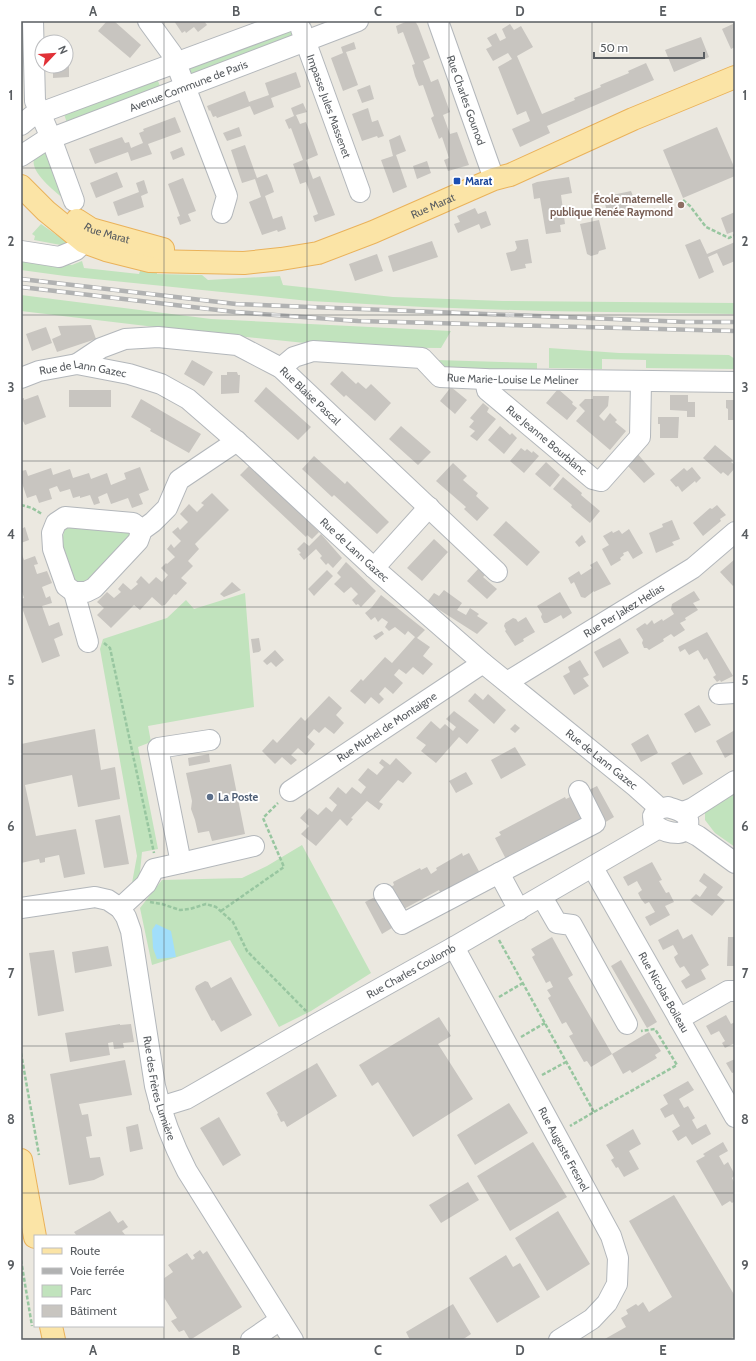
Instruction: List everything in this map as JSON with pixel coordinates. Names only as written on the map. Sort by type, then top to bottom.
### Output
[{"type":"main road","name":"Rue Marat","points":[[21,186],[46,211],[84,242],[106,250],[150,261],[244,263],[281,259],[318,253],[373,232],[494,179],[510,175],[633,119],[735,77]]},
{"type":"main road","name":"Rue Marat","points":[[21,171],[58,207],[91,229],[211,262]]},
{"type":"main road","points":[[31,1160],[35,1235]]},
{"type":"main road","points":[[42,1329],[54,1340]]},
{"type":"street","points":[[33,21],[35,101],[51,138],[74,201]]},
{"type":"street","points":[[148,21],[172,54],[227,196],[222,214]]},
{"type":"street","points":[[21,125],[32,116],[289,21]]},
{"type":"street","name":"Impasse Jules Massenet","points":[[298,21],[360,192]]},
{"type":"street","name":"Avenue Commune de Paris","points":[[21,156],[51,138],[358,21]]},
{"type":"street","name":"Rue Charles Gounod","points":[[438,21],[494,179]]},
{"type":"street","points":[[21,251],[59,257],[76,250],[84,242]]},
{"type":"street","name":"Rue Blaise Pascal","points":[[77,364],[101,348],[125,339],[158,337],[237,345],[281,368],[497,572]]},
{"type":"street","name":"Rue Marie-Louise Le Meliner","points":[[281,368],[294,356],[313,351],[422,358],[440,377],[485,379],[735,382]]},
{"type":"street","name":"Rue de Lann Gazec","points":[[21,378],[39,371],[77,364],[129,374],[161,384],[188,399],[374,568],[483,663],[636,788],[658,808]]},
{"type":"street","name":"Rue Jeanne Bourblanc","points":[[485,379],[487,390],[593,479],[601,481],[640,437],[641,381]]},
{"type":"street","points":[[74,592],[86,592],[94,588],[138,541],[142,530],[153,522],[167,508],[179,480],[236,441]]},
{"type":"street","points":[[374,568],[429,507]]},
{"type":"street","points":[[96,642],[74,592],[66,586],[53,550],[52,533],[56,523],[65,517],[133,523],[142,530]]},
{"type":"street","name":"Rue Per Jakez Helias","points":[[507,682],[693,568],[733,539]]},
{"type":"street","name":"Rue Michel de Montaigne","points":[[290,791],[483,663]]},
{"type":"street","points":[[181,863],[158,748],[210,740]]},
{"type":"street","points":[[735,781],[693,808],[684,821],[679,833],[664,831],[654,825],[653,816],[658,808],[668,807],[684,821],[698,836],[735,863]]},
{"type":"street","points":[[384,894],[402,924],[595,823],[579,791]]},
{"type":"street","name":"Rue Charles Coulomb","points":[[160,1107],[186,1099],[593,868],[659,828]]},
{"type":"street","points":[[21,908],[95,897],[108,900],[120,908],[146,884],[154,869],[254,846]]},
{"type":"street","name":"Rue Nicolas Boileau","points":[[593,868],[735,1117]]},
{"type":"street","points":[[500,873],[519,910]]},
{"type":"street","points":[[542,897],[556,923],[572,925],[627,1024]]},
{"type":"street","name":"Rue des Frères Lumière","points":[[120,908],[126,917],[131,931],[155,1086],[160,1107],[173,1143],[187,1171],[293,1340]]},
{"type":"street","name":"Rue Auguste Fresnel","points":[[454,947],[611,1236],[618,1258],[617,1284],[607,1303],[592,1319],[559,1340]]},
{"type":"street","points":[[679,1019],[728,991],[735,991]]},
{"type":"street","points":[[251,1340],[280,1320]]},
{"type":"path","points":[[683,200],[690,206],[706,228],[729,238],[735,235]]},
{"type":"path","points":[[21,505],[32,508],[56,523]]},
{"type":"path","points":[[96,642],[110,648],[157,869]]},
{"type":"path","points":[[143,901],[162,904],[180,910],[190,909],[206,904],[216,907],[233,922],[247,951],[318,1023]]},
{"type":"path","points":[[491,926],[594,1112]]},
{"type":"path","points":[[486,1005],[523,983]]},
{"type":"path","points":[[507,1044],[545,1023]]},
{"type":"path","points":[[556,1134],[677,1065],[655,1029],[641,1031],[627,1024]]},
{"type":"path","points":[[21,1053],[31,1160]]},
{"type":"path","points":[[528,1082],[566,1062]]},
{"type":"path","points":[[21,1260],[34,1303]]},
{"type":"green space","points":[[292,29],[295,35],[190,75],[187,70],[190,63]]},
{"type":"green space","points":[[156,76],[162,91],[68,126],[63,111]]},
{"type":"green space","points":[[47,148],[65,200],[48,185],[37,171],[34,164],[34,158],[40,151]]},
{"type":"green space","points":[[41,224],[68,243],[66,246],[34,240],[35,236],[32,234]]},
{"type":"green space","points":[[21,256],[72,265],[82,261],[84,268],[139,274],[141,268],[157,269],[157,274],[202,275],[208,280],[280,276],[283,285],[393,297],[503,301],[735,303],[735,314],[543,311],[309,301],[65,276],[21,270]]},
{"type":"green space","points":[[21,295],[211,319],[451,331],[441,348],[319,347],[305,343],[21,311]]},
{"type":"green space","points":[[549,348],[619,353],[729,355],[735,359],[735,369],[646,368],[646,360],[602,359],[602,369],[549,368]]},
{"type":"green space","points":[[436,360],[537,363],[537,370],[442,370]]},
{"type":"green space","points":[[66,525],[133,533],[87,580],[84,586],[72,580],[63,553],[63,540]]},
{"type":"green space","points":[[245,593],[254,707],[148,726],[151,742],[138,747],[158,849],[142,852],[139,882],[132,883],[137,856],[100,649],[103,639],[167,618],[186,600],[194,609]]},
{"type":"green space","points":[[735,787],[735,847],[715,833],[705,820],[705,811]]},
{"type":"green space","points":[[302,845],[371,973],[311,1011],[279,1027],[230,940],[152,965],[140,908],[162,880],[242,878],[267,866]]},
{"type":"water","points":[[156,924],[171,931],[176,957],[157,959],[153,948],[152,930]]},
{"type":"building","points":[[107,21],[114,21],[141,45],[130,58],[98,31]]},
{"type":"building","points":[[174,21],[204,21],[207,25],[198,32],[194,27],[186,33],[185,31],[182,33]]},
{"type":"building","points":[[408,21],[415,21],[418,26],[430,58],[423,61],[431,82],[438,79],[450,112],[443,115],[450,134],[457,132],[469,165],[448,171],[444,160],[449,158],[442,137],[439,139],[431,118],[434,116],[423,85],[419,86],[415,76],[412,65],[415,64],[403,32],[398,34],[396,26]]},
{"type":"building","points":[[735,23],[735,47],[731,49],[722,29]]},
{"type":"building","points":[[510,24],[514,30],[521,26],[533,47],[517,56],[542,114],[575,100],[574,98],[601,87],[600,85],[629,73],[628,71],[646,63],[654,80],[547,126],[550,133],[520,147],[512,129],[530,121],[526,111],[517,115],[498,67],[512,59],[508,53],[493,61],[486,49],[492,46],[487,38],[496,33],[500,41],[506,38],[502,29]]},
{"type":"building","points":[[701,37],[709,57],[674,72],[665,50]]},
{"type":"building","points":[[354,42],[356,49],[346,52],[358,85],[343,91],[331,58],[343,53],[341,47]]},
{"type":"building","points":[[296,72],[301,87],[271,98],[274,107],[254,115],[250,106],[217,118],[216,116],[213,117],[210,110],[209,111],[207,106],[245,91],[249,102],[269,95],[265,83]]},
{"type":"building","points":[[53,74],[69,74],[69,77],[53,78]]},
{"type":"building","points":[[370,85],[374,99],[362,103],[357,90]]},
{"type":"building","points":[[303,103],[307,112],[296,115],[300,124],[306,122],[318,155],[306,160],[313,179],[320,176],[335,215],[315,222],[313,216],[318,214],[306,182],[300,184],[293,164],[303,160],[291,128],[289,129],[285,120],[294,116],[291,108]]},
{"type":"building","points":[[368,108],[372,122],[378,120],[384,136],[378,138],[377,136],[362,141],[352,114]]},
{"type":"building","points":[[175,117],[181,132],[148,144],[152,154],[131,161],[128,152],[95,164],[89,149],[122,137],[125,143],[129,142],[131,148],[143,143],[139,133],[144,131],[143,129]]},
{"type":"building","points":[[239,127],[242,136],[227,141],[223,133]]},
{"type":"building","points":[[717,127],[735,169],[735,176],[683,198],[663,150]]},
{"type":"building","points":[[400,135],[406,151],[396,155],[407,187],[393,193],[381,160],[393,156],[389,140]]},
{"type":"building","points":[[245,145],[257,178],[267,174],[271,183],[274,192],[265,196],[273,219],[282,216],[286,229],[278,232],[277,230],[262,235],[249,202],[261,197],[255,179],[242,183],[231,150]]},
{"type":"building","points":[[182,147],[185,155],[173,160],[170,152]]},
{"type":"building","points":[[427,161],[431,173],[417,179],[413,166]]},
{"type":"building","points":[[117,172],[123,187],[96,198],[90,183]]},
{"type":"building","points":[[569,177],[572,193],[561,195],[565,224],[560,225],[561,232],[546,234],[540,198],[534,199],[532,184]]},
{"type":"building","points":[[183,178],[196,211],[188,214],[191,221],[180,225],[177,217],[180,216],[168,184]]},
{"type":"building","points":[[144,180],[148,193],[141,196],[144,207],[118,216],[113,202],[139,192],[136,183]]},
{"type":"building","points":[[631,191],[633,196],[626,198],[629,213],[609,218],[603,197]]},
{"type":"building","points":[[475,208],[478,214],[486,211],[491,225],[481,229],[479,224],[458,233],[454,224],[460,222],[457,216]]},
{"type":"building","points":[[735,212],[735,231],[727,234],[721,218]]},
{"type":"building","points":[[599,220],[606,249],[591,256],[587,254],[580,224]]},
{"type":"building","points":[[528,239],[532,263],[525,264],[526,268],[511,271],[506,253],[515,251],[517,248],[515,241]]},
{"type":"building","points":[[700,239],[707,254],[735,242],[735,261],[723,266],[717,253],[708,257],[714,272],[699,279],[685,245]]},
{"type":"building","points":[[432,241],[438,257],[393,272],[388,256]]},
{"type":"building","points":[[377,254],[383,271],[355,281],[349,264]]},
{"type":"building","points":[[91,325],[96,339],[57,352],[52,339],[61,335],[58,326]]},
{"type":"building","points":[[46,327],[52,343],[32,351],[26,334]]},
{"type":"building","points":[[192,360],[213,372],[204,386],[184,374]]},
{"type":"building","points":[[342,371],[356,384],[358,382],[366,389],[371,384],[391,403],[375,421],[346,395],[344,397],[330,384]]},
{"type":"building","points":[[227,372],[237,372],[238,375],[240,375],[239,393],[221,394],[221,375],[227,375]]},
{"type":"building","points":[[266,387],[311,427],[298,440],[254,401]]},
{"type":"building","points":[[451,387],[467,400],[455,414],[440,401]]},
{"type":"building","points":[[558,389],[573,402],[572,404],[577,408],[567,420],[546,403]]},
{"type":"building","points":[[69,390],[111,390],[111,407],[69,407]]},
{"type":"building","points":[[38,395],[46,417],[25,425],[21,419],[21,399],[24,398],[24,400]]},
{"type":"building","points":[[670,395],[688,395],[688,402],[695,402],[695,417],[687,417],[687,411],[670,410]]},
{"type":"building","points":[[593,396],[609,396],[608,406],[599,416],[604,421],[610,413],[617,420],[615,422],[626,431],[610,450],[576,421],[585,411],[579,405],[585,399],[593,399]]},
{"type":"building","points":[[141,399],[201,434],[189,453],[150,431],[151,429],[131,417]]},
{"type":"building","points":[[726,400],[735,400],[735,420],[728,420]]},
{"type":"building","points":[[483,403],[489,408],[487,412],[496,419],[477,441],[470,436],[475,431],[469,427],[474,421],[470,418]]},
{"type":"building","points":[[658,417],[679,417],[678,438],[660,438],[660,424],[658,424]]},
{"type":"building","points":[[401,426],[431,452],[418,465],[389,439]]},
{"type":"building","points":[[500,426],[510,435],[512,433],[517,438],[504,454],[488,440]]},
{"type":"building","points":[[715,445],[733,460],[731,462],[735,465],[735,468],[728,476],[723,472],[721,474],[703,458]]},
{"type":"building","points":[[521,448],[525,451],[527,449],[532,453],[533,451],[539,456],[524,473],[510,461]]},
{"type":"building","points":[[636,452],[655,474],[644,483],[626,464]]},
{"type":"building","points":[[314,456],[345,484],[347,481],[389,522],[377,534],[334,495],[332,497],[302,469]]},
{"type":"building","points":[[546,462],[560,475],[550,487],[535,474]]},
{"type":"building","points":[[453,463],[467,476],[463,480],[478,493],[476,496],[489,508],[477,521],[464,509],[466,507],[436,481]]},
{"type":"building","points":[[250,465],[319,532],[312,539],[307,535],[306,537],[240,475]]},
{"type":"building","points":[[140,467],[149,490],[139,494],[143,504],[132,508],[128,498],[111,504],[107,493],[98,497],[100,503],[94,505],[90,495],[80,498],[80,496],[73,498],[70,489],[60,492],[57,486],[49,489],[52,499],[39,503],[36,495],[27,498],[21,480],[21,471],[26,470],[28,476],[51,468],[53,475],[70,469],[73,478],[89,473],[91,479],[107,473],[111,485],[126,479],[124,473]]},
{"type":"building","points":[[692,467],[701,478],[682,492],[678,486],[676,487],[670,480],[684,468],[687,471]]},
{"type":"building","points":[[563,477],[600,511],[590,523],[553,489]]},
{"type":"building","points":[[212,493],[229,510],[195,544],[199,549],[188,561],[193,566],[181,578],[187,583],[176,595],[174,594],[165,605],[162,606],[152,597],[140,610],[134,605],[111,628],[97,615],[104,608],[97,602],[107,592],[114,598],[121,592],[118,589],[123,583],[131,590],[138,584],[136,582],[141,576],[149,584],[156,577],[162,582],[168,575],[161,568],[175,557],[167,549],[171,544],[174,548],[181,541],[172,532],[178,527],[180,530],[188,522],[180,514],[189,504],[197,512],[204,505],[201,503]]},
{"type":"building","points":[[717,505],[726,515],[703,536],[693,523],[710,508],[712,509]]},
{"type":"building","points":[[672,520],[680,539],[672,542],[674,545],[656,553],[649,533],[663,527],[662,524]]},
{"type":"building","points":[[506,521],[540,552],[527,566],[493,535]]},
{"type":"building","points":[[25,527],[29,540],[21,543],[21,529]]},
{"type":"building","points":[[629,529],[643,553],[633,559],[628,551],[623,553],[624,555],[620,558],[621,560],[611,566],[602,549],[609,545],[603,536],[612,531],[613,533],[619,530],[622,534]]},
{"type":"building","points":[[321,534],[342,558],[333,568],[328,563],[326,565],[320,558],[322,556],[316,549],[304,560],[299,554],[301,553],[297,549],[304,542],[309,546]]},
{"type":"building","points":[[582,535],[586,542],[579,547],[575,542]]},
{"type":"building","points":[[434,539],[448,552],[422,581],[407,568]]},
{"type":"building","points":[[21,552],[24,560],[35,556],[38,564],[34,565],[37,574],[47,571],[52,583],[42,587],[46,598],[50,596],[52,603],[42,606],[49,626],[59,622],[63,635],[54,639],[60,656],[42,663],[21,605],[21,599],[24,598],[21,588]]},
{"type":"building","points":[[735,559],[735,584],[733,586],[720,572]]},
{"type":"building","points":[[597,561],[611,584],[594,591],[585,598],[581,597],[574,582],[571,584],[568,578],[579,571],[581,575],[592,568],[590,565]]},
{"type":"building","points":[[346,562],[376,591],[361,607],[358,604],[356,605],[352,600],[358,594],[351,587],[344,593],[334,584],[341,577],[337,573]]},
{"type":"building","points":[[479,568],[486,574],[483,577],[497,589],[487,599],[467,581]]},
{"type":"building","points":[[327,570],[333,576],[314,596],[308,589]]},
{"type":"building","points":[[232,582],[241,590],[224,597],[220,594]]},
{"type":"building","points":[[444,590],[462,603],[457,610],[466,615],[470,608],[479,614],[477,616],[488,623],[477,634],[427,602],[434,593],[439,596]]},
{"type":"building","points":[[694,591],[700,600],[693,603],[698,610],[680,623],[685,630],[674,637],[671,634],[663,639],[664,641],[649,650],[644,648],[642,643],[643,640],[636,629],[645,623],[647,625],[652,620],[654,624],[662,619],[663,621],[674,614],[671,609],[672,604]]},
{"type":"building","points":[[560,592],[572,613],[563,619],[561,615],[547,623],[544,623],[541,617],[542,614],[537,606]]},
{"type":"building","points":[[381,595],[425,630],[417,638],[430,647],[423,656],[433,664],[423,675],[413,667],[406,674],[399,669],[394,675],[403,683],[393,694],[385,687],[379,694],[384,699],[379,704],[371,697],[365,704],[350,691],[361,679],[363,681],[385,657],[392,663],[415,637],[408,631],[405,635],[395,627],[389,631],[385,627],[388,622],[382,618],[378,622],[375,617],[371,620],[365,613],[372,607]]},
{"type":"building","points":[[526,617],[535,632],[515,646],[505,631],[505,623],[513,618],[518,622]]},
{"type":"building","points":[[382,631],[384,634],[376,640],[373,636]]},
{"type":"building","points":[[707,632],[733,676],[721,682],[720,680],[717,682],[713,677],[716,675],[707,658],[704,660],[698,650],[689,655],[685,649],[680,652],[678,647]]},
{"type":"building","points":[[259,638],[261,650],[253,653],[251,639]]},
{"type":"building","points":[[620,638],[629,653],[603,668],[594,652]]},
{"type":"building","points":[[275,650],[284,660],[276,667],[271,662],[267,665],[263,661]]},
{"type":"building","points":[[580,660],[589,675],[583,678],[589,686],[574,695],[563,676],[570,672],[568,667]]},
{"type":"building","points":[[475,693],[483,700],[488,694],[506,710],[494,724],[468,701]]},
{"type":"building","points":[[329,696],[342,708],[336,715],[344,723],[334,734],[325,727],[319,733],[314,729],[307,737],[315,744],[306,755],[298,748],[291,755],[297,760],[291,765],[282,757],[275,764],[262,751],[273,739],[277,743],[301,717],[305,721]]},
{"type":"building","points":[[699,705],[711,725],[695,733],[684,714]]},
{"type":"building","points":[[454,711],[479,730],[467,744],[459,737],[436,763],[421,751],[426,745],[416,738],[431,721],[440,729],[445,724],[453,731],[456,727],[446,719]]},
{"type":"building","points":[[515,724],[520,728],[515,733],[510,729]]},
{"type":"building","points":[[95,729],[101,770],[115,767],[120,799],[78,807],[72,775],[25,785],[36,836],[76,829],[85,874],[64,878],[59,855],[45,858],[45,862],[40,863],[39,859],[21,863],[21,744]]},
{"type":"building","points":[[735,730],[735,752],[725,758],[716,741]]},
{"type":"building","points":[[648,734],[658,753],[641,762],[631,744]]},
{"type":"building","points":[[515,747],[526,765],[501,779],[491,760]]},
{"type":"building","points":[[690,752],[703,774],[683,785],[671,763]]},
{"type":"building","points":[[209,754],[210,762],[189,766],[188,758]]},
{"type":"building","points":[[396,758],[412,773],[403,783],[398,780],[379,802],[383,804],[379,810],[367,801],[351,818],[353,819],[347,826],[340,819],[316,846],[301,834],[309,826],[300,818],[309,808],[318,815],[326,807],[332,812],[337,805],[329,798],[338,787],[346,794],[352,787],[361,794],[366,787],[358,780],[368,768],[377,775],[384,767],[379,763],[382,759],[390,765]]},
{"type":"building","points":[[231,764],[245,834],[212,841],[209,831],[198,833],[191,809],[192,801],[186,773]]},
{"type":"building","points":[[466,772],[473,784],[456,793],[449,781]]},
{"type":"building","points":[[597,786],[614,817],[604,823],[587,791]]},
{"type":"building","points":[[572,796],[585,819],[507,861],[495,838],[501,835],[499,832],[565,797],[566,799]]},
{"type":"building","points":[[120,815],[129,864],[104,868],[95,820]]},
{"type":"building","points":[[462,853],[463,856],[469,853],[481,875],[442,896],[439,890],[400,911],[388,889],[394,885],[393,882],[420,868],[421,870],[427,867],[431,874],[437,870],[436,868]]},
{"type":"building","points":[[652,862],[662,880],[659,881],[666,893],[669,892],[674,902],[665,906],[670,915],[650,926],[645,917],[655,912],[649,902],[645,904],[641,899],[638,893],[642,890],[637,881],[628,886],[623,877]]},
{"type":"building","points":[[704,873],[723,887],[717,895],[725,901],[712,916],[690,900],[696,894],[700,897],[707,887],[699,881]]},
{"type":"building","points":[[375,897],[392,928],[382,934],[365,902]]},
{"type":"building","points":[[678,929],[683,939],[692,934],[709,965],[701,970],[706,979],[686,989],[681,981],[690,975],[684,966],[680,968],[676,962],[674,957],[678,954],[673,945],[663,950],[658,940]]},
{"type":"building","points":[[552,937],[573,975],[568,978],[612,1054],[591,1067],[587,1061],[584,1062],[569,1036],[573,1034],[566,1022],[562,1024],[548,998],[551,996],[547,990],[553,987],[550,981],[546,983],[532,957],[535,955],[531,949]]},
{"type":"building","points":[[728,937],[735,937],[735,966],[727,966]]},
{"type":"building","points":[[108,946],[112,966],[75,973],[72,952]]},
{"type":"building","points":[[54,950],[64,1011],[38,1016],[29,953]]},
{"type":"building","points":[[621,960],[657,1022],[647,1028],[611,966]]},
{"type":"building","points":[[231,977],[252,1015],[221,1032],[214,1020],[212,1021],[195,989],[196,986],[205,981],[208,982],[211,988]]},
{"type":"building","points":[[726,1015],[731,1024],[735,1022],[735,1043],[725,1048],[722,1043],[725,1041],[719,1031],[711,1035],[706,1026]]},
{"type":"building","points":[[439,1017],[451,1036],[438,1044],[473,1099],[413,1137],[378,1082],[372,1086],[359,1065]]},
{"type":"building","points":[[120,1024],[131,1024],[134,1042],[123,1043],[124,1048],[114,1049],[113,1042],[108,1043],[110,1055],[70,1062],[65,1033]]},
{"type":"building","points":[[649,1032],[661,1051],[655,1055],[657,1058],[632,1073],[630,1070],[623,1074],[612,1054]]},
{"type":"building","points":[[735,1059],[735,1072],[732,1073],[726,1063]]},
{"type":"building","points":[[125,1060],[132,1095],[79,1104],[82,1115],[88,1114],[92,1136],[86,1137],[90,1158],[100,1157],[104,1175],[94,1180],[69,1185],[50,1074]]},
{"type":"building","points":[[317,1063],[337,1096],[287,1127],[284,1121],[281,1122],[277,1114],[278,1113],[266,1093]]},
{"type":"building","points":[[688,1081],[694,1090],[679,1099],[684,1108],[688,1106],[695,1118],[692,1120],[697,1129],[706,1124],[711,1134],[692,1145],[686,1136],[678,1141],[672,1131],[680,1126],[673,1114],[665,1118],[660,1109],[668,1104],[663,1095]]},
{"type":"building","points":[[509,1103],[528,1133],[475,1165],[457,1135]]},
{"type":"building","points":[[219,1117],[241,1155],[223,1166],[200,1128]]},
{"type":"building","points":[[138,1124],[143,1149],[130,1152],[126,1127]]},
{"type":"building","points":[[633,1129],[641,1144],[629,1151],[639,1169],[624,1177],[618,1167],[616,1168],[611,1160],[614,1158],[606,1145]]},
{"type":"building","points":[[533,1142],[567,1197],[510,1231],[477,1176]]},
{"type":"building","points":[[723,1142],[728,1151],[719,1156],[724,1165],[728,1162],[735,1175],[732,1178],[735,1184],[735,1201],[732,1203],[730,1201],[722,1206],[696,1161],[705,1156],[703,1154]]},
{"type":"building","points":[[468,1182],[479,1200],[441,1223],[429,1205]]},
{"type":"building","points":[[674,1195],[735,1296],[735,1336],[729,1340],[603,1340],[626,1327],[621,1318],[628,1314],[626,1310],[636,1304],[638,1306],[643,1302],[649,1312],[672,1297],[629,1221]]},
{"type":"building","points":[[110,1211],[118,1223],[123,1220],[128,1227],[122,1231],[125,1235],[76,1235],[74,1232]]},
{"type":"building","points":[[558,1211],[590,1264],[547,1291],[515,1238]]},
{"type":"building","points":[[200,1250],[203,1254],[207,1251],[242,1307],[190,1340],[184,1330],[179,1332],[171,1321],[177,1318],[164,1298],[164,1278],[173,1272],[168,1265],[187,1253],[192,1260],[195,1258],[193,1255]]},
{"type":"building","points":[[506,1255],[513,1267],[520,1263],[540,1297],[497,1323],[469,1278]]},
{"type":"building","points":[[453,1304],[471,1334],[462,1340],[410,1340],[406,1332]]},
{"type":"railway","points":[[21,279],[236,304],[687,322],[735,322]]},
{"type":"railway","points":[[21,287],[235,312],[358,321],[735,331]]},
{"type":"place","name":"Marat","points":[[457,181]]},
{"type":"place","name":"École maternelle publique Renée Raymond","points":[[681,205]]},
{"type":"place","name":"La Poste","points":[[210,797]]}]
